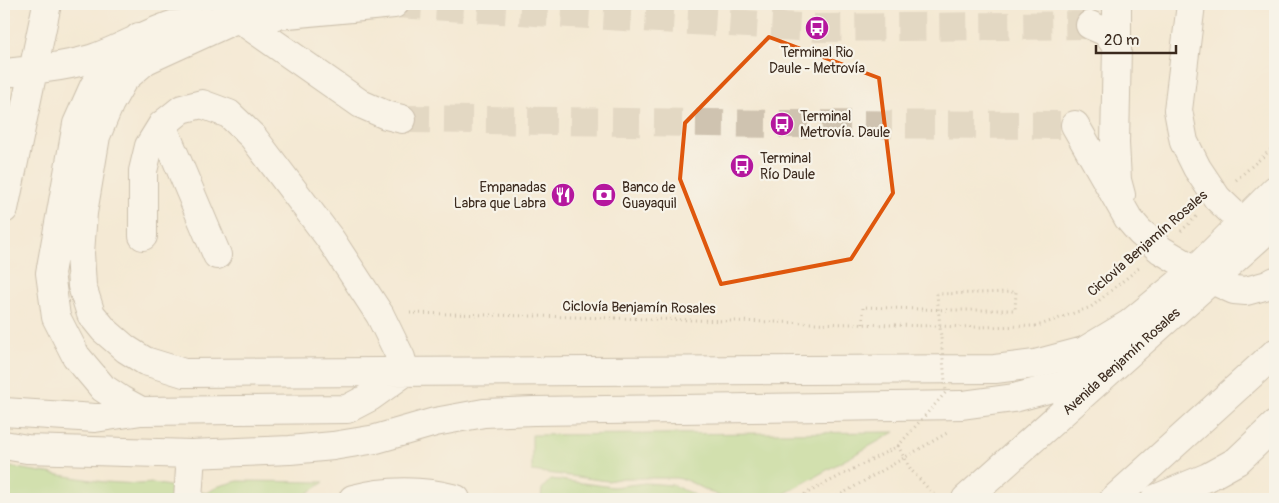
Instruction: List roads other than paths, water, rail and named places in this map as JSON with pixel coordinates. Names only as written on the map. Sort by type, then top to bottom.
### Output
[{"type":"main road","points":[[4,209],[47,4]]},
{"type":"main road","points":[[4,73],[32,71],[91,58],[172,25],[236,11],[394,4]]},
{"type":"main road","points":[[1117,4],[1115,143],[1117,180],[1128,218]]},
{"type":"main road","points":[[1191,4],[1178,110],[1184,142],[1196,168],[1217,198],[1242,222],[1256,227],[1274,225]]},
{"type":"main road","points":[[236,11],[361,104],[386,115],[402,119]]},
{"type":"main road","points":[[236,11],[146,60],[123,80],[110,103],[96,136],[83,213],[80,253],[82,286],[90,314],[104,330],[126,349],[145,361],[184,373],[985,369],[1027,365],[1084,352],[1203,274]]},
{"type":"main road","points":[[1090,25],[1106,32],[1117,47]]},
{"type":"main road","points":[[139,38],[94,86],[77,124],[50,273],[56,317],[76,356],[103,388],[141,411]]},
{"type":"main road","points":[[143,236],[143,172],[149,146],[162,125],[182,108],[202,104],[229,114],[253,137],[331,240],[380,315],[401,358],[405,372]]},
{"type":"main road","points":[[162,125],[217,255]]},
{"type":"main road","points":[[1075,125],[1128,218],[1140,232],[1161,250],[1234,290],[1246,291],[1275,281]]},
{"type":"main road","name":"Avenida Benjamín Rosales","points":[[966,499],[1126,355],[1203,274],[1242,222],[1275,190]]},
{"type":"main road","name":"Avenida Benjamín Rosales","points":[[1203,274],[1274,225]]},
{"type":"main road","points":[[1114,499],[1275,353]]},
{"type":"main road","points":[[4,445],[27,449],[191,454],[290,450],[376,439],[435,422],[484,413],[962,405],[1014,398],[1063,385],[1126,355]]},
{"type":"main road","points":[[4,412],[95,418],[141,411],[347,409],[370,397],[405,372]]},
{"type":"main road","points":[[1155,499],[1208,477],[1237,461],[1275,425]]},
{"type":"main road","points":[[188,499],[191,454]]},
{"type":"main road","points":[[353,499],[390,493],[414,492],[456,499]]},
{"type":"tunnel","points":[[394,4],[817,28],[1090,25]]},
{"type":"tunnel","points":[[402,119],[782,124],[1075,125]]},
{"type":"place","name":"Terminal Rio Daule - Metrovía","points":[[817,28]]},
{"type":"place","name":"Terminal Metrovía. Daule","points":[[782,124]]},
{"type":"place","name":"Terminal Río Daule","points":[[742,166]]},
{"type":"place","name":"Empanadas Labra que Labra","points":[[563,195]]},
{"type":"place","name":"Banco de Guayaquil","points":[[604,195]]}]
